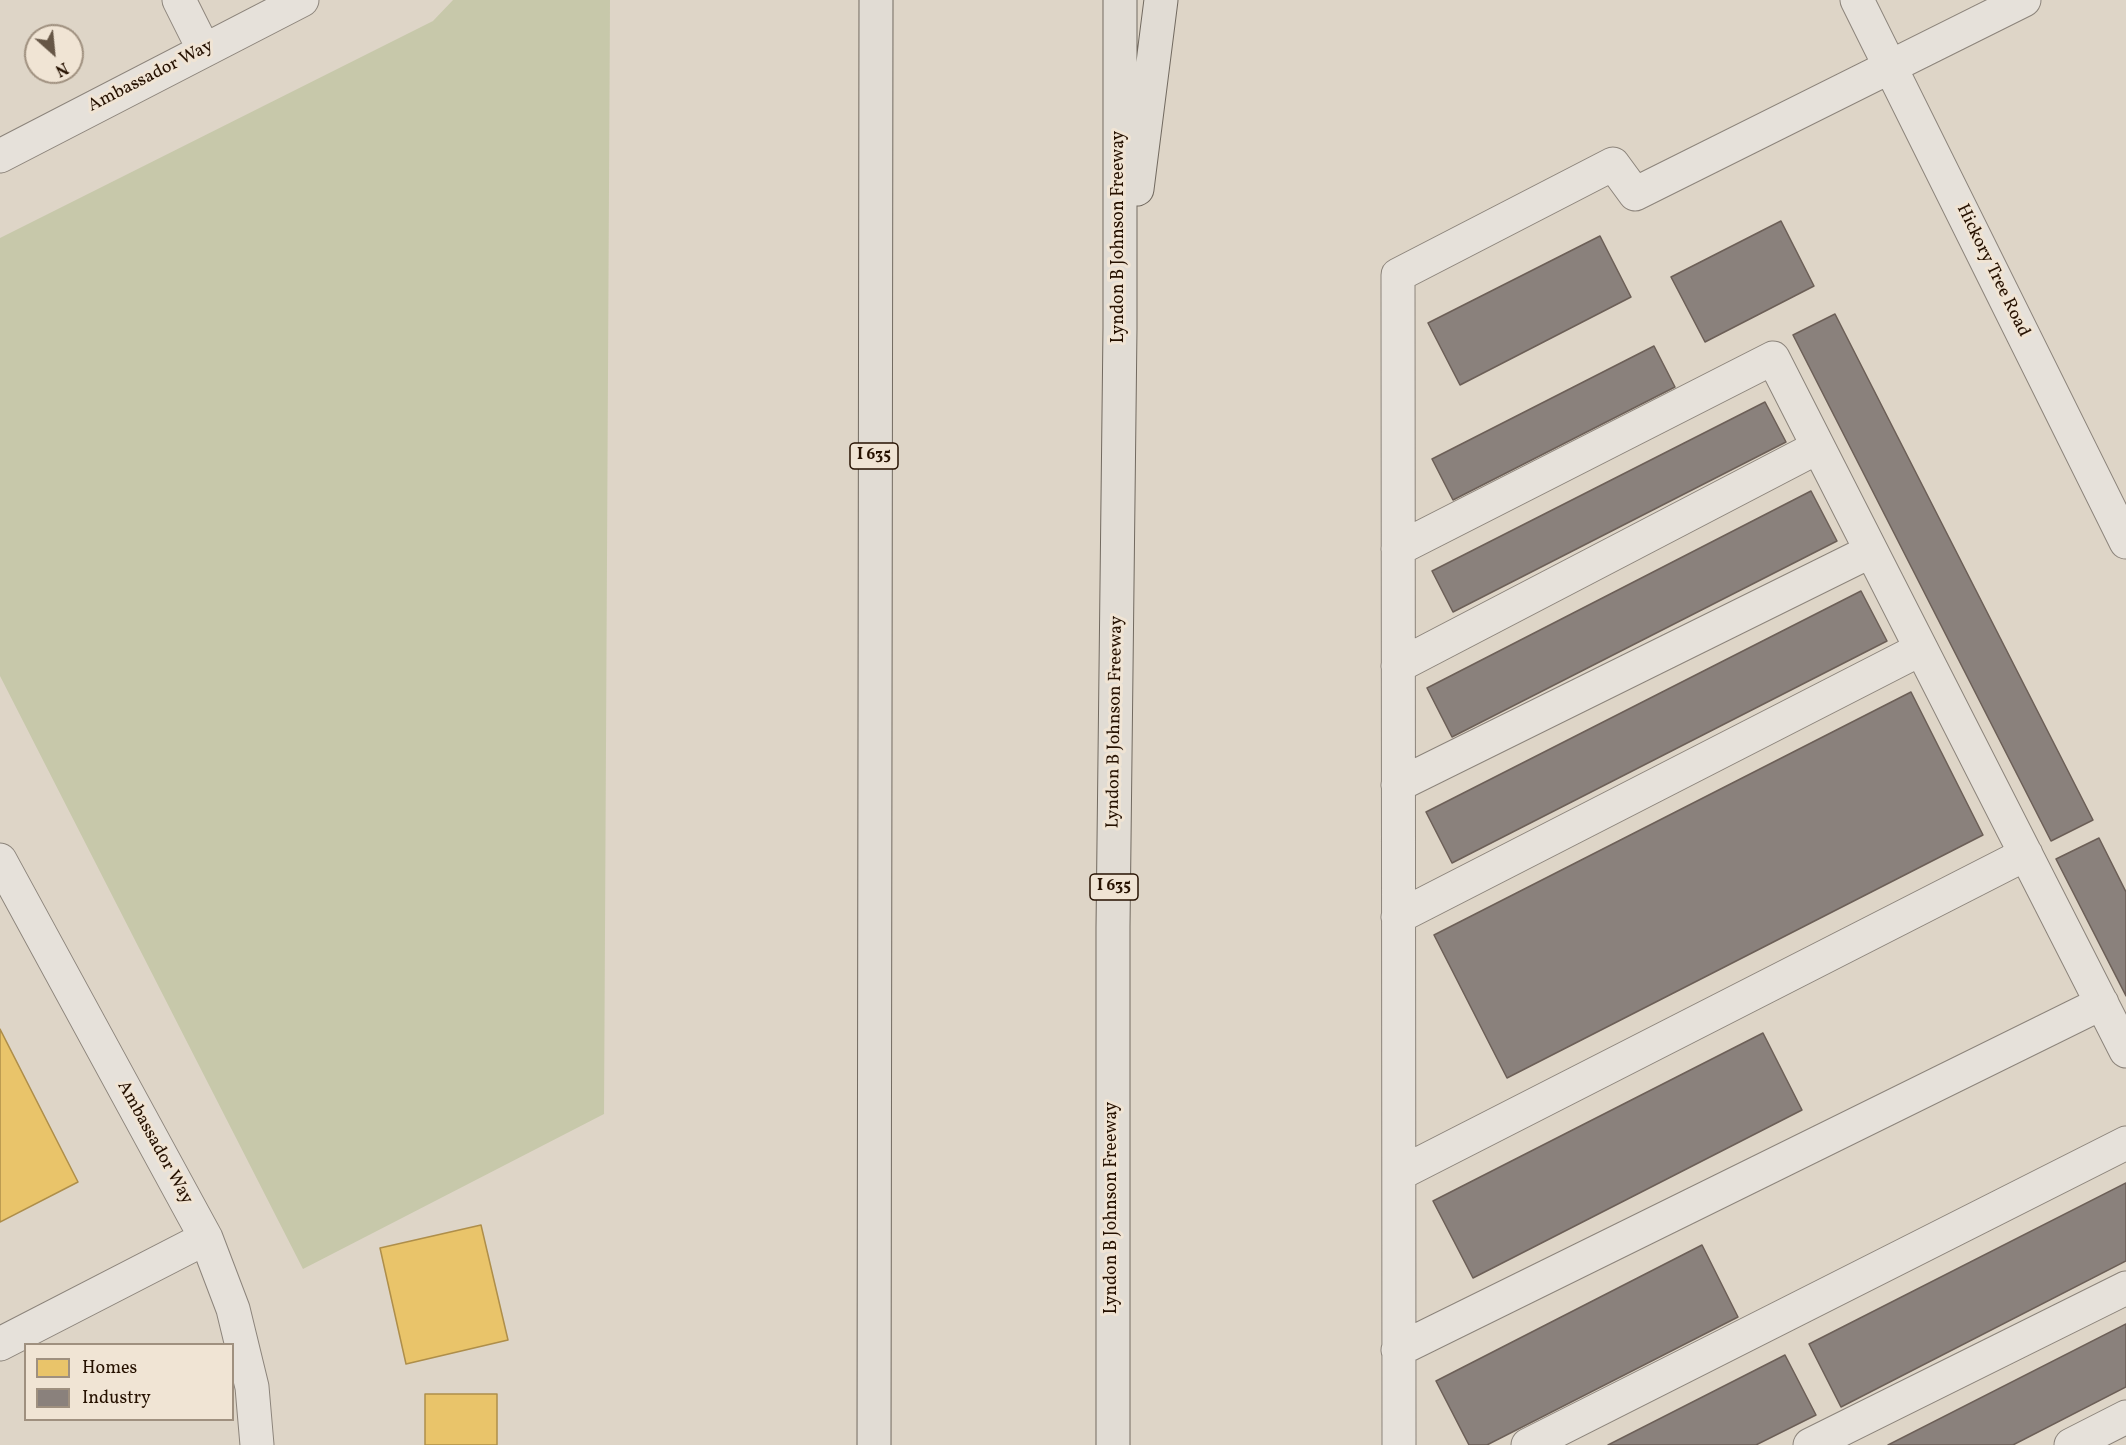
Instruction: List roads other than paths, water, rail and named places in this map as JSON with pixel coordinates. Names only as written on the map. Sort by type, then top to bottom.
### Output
[{"type":"highway","name":"Lyndon B Johnson Freeway","points":[[1113,1445],[1113,927],[1120,328],[1120,0]]},
{"type":"highway","points":[[1120,328],[1161,0]]},
{"type":"highway","name":"I 635","points":[[874,1445],[875,1]]},
{"type":"street","points":[[179,0],[204,50]]},
{"type":"street","name":"Ambassador Way","points":[[0,156],[302,0]]},
{"type":"street","name":"Hickory Tree Road","points":[[1857,0],[2126,542]]},
{"type":"street","points":[[1399,1445],[1398,275],[1613,164],[1635,194],[2024,0]]},
{"type":"street","points":[[1398,549],[1773,358],[2126,1051]]},
{"type":"street","points":[[1398,666],[1818,447]]},
{"type":"street","points":[[1398,784],[1871,551]]},
{"type":"street","points":[[1398,917],[1921,649]]},
{"type":"street","points":[[1399,1174],[2026,854]]},
{"type":"street","name":"Ambassador Way","points":[[0,860],[206,1238],[232,1310],[252,1387],[257,1445]]},
{"type":"street","points":[[1398,1350],[2102,1003]]},
{"type":"street","points":[[1528,1445],[2126,1143]]},
{"type":"street","points":[[0,1344],[206,1238]]},
{"type":"street","points":[[1810,1445],[2126,1288]]},
{"type":"street","points":[[2071,1445],[2126,1417]]}]
